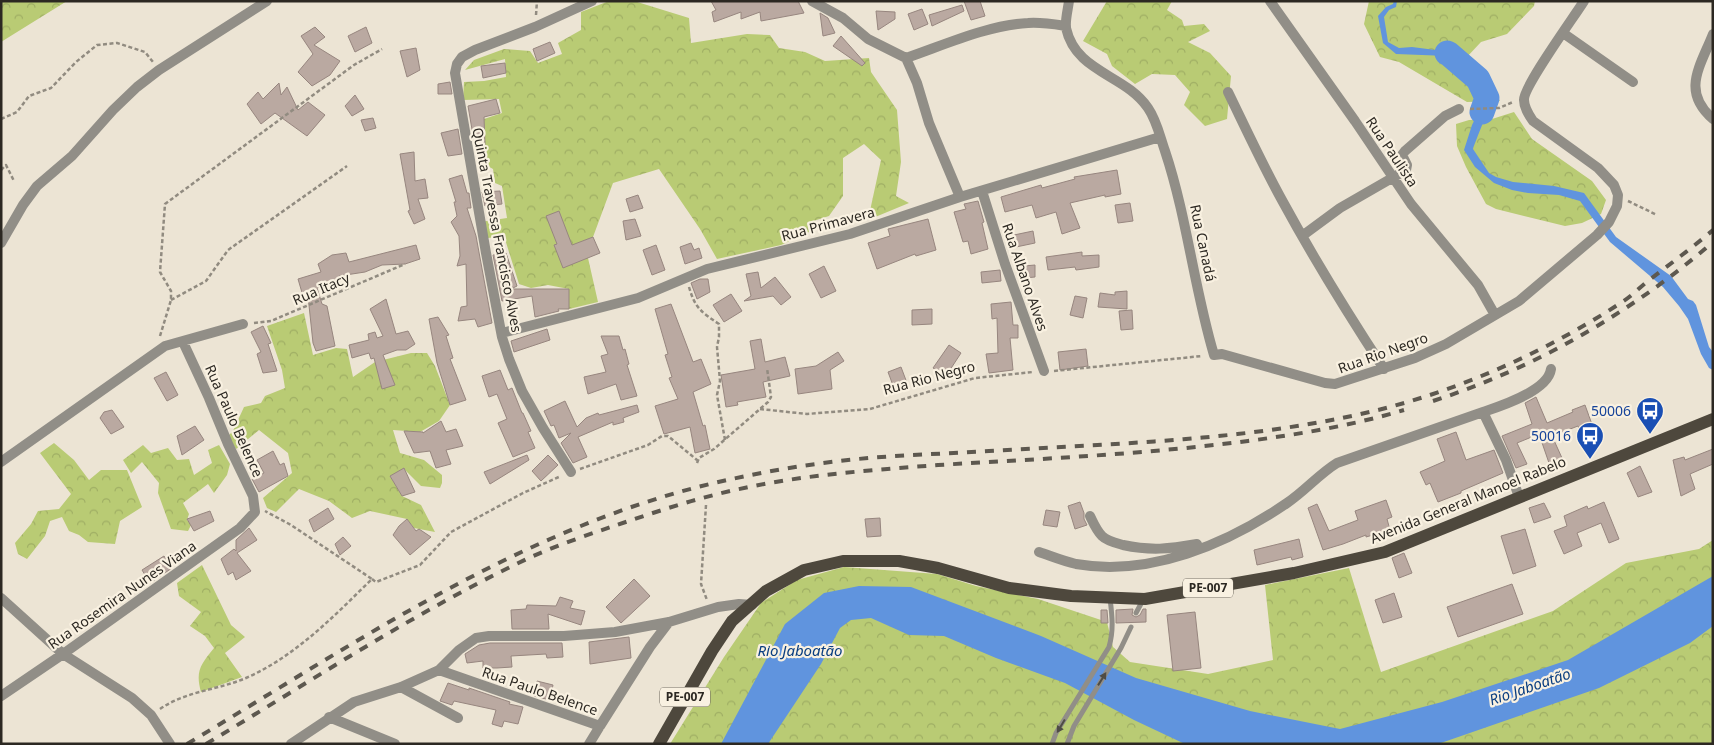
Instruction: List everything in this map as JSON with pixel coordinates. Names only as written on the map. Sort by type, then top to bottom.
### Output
[{"type":"main road","name":"Avenida General Manoel Rabelo","points":[[659,744],[712,651],[732,622],[766,591],[804,570],[842,561],[899,561],[938,568],[1009,588],[1071,596],[1145,599],[1294,573],[1385,552],[1713,419]]},
{"type":"street","points":[[1,243],[23,205],[37,186],[72,156],[113,110],[137,87],[159,70],[267,1]]},
{"type":"street","name":"Quinta Travessa Francisco Alves","points":[[571,472],[522,391],[509,359],[486,253],[454,73],[462,57],[475,50],[535,27],[592,1]]},
{"type":"street","points":[[812,1],[843,18],[868,39],[906,58],[917,83],[932,132],[960,197]]},
{"type":"street","points":[[906,58],[999,28],[1027,23],[1066,26],[1069,1]]},
{"type":"street","name":"Rua Paulista","points":[[1270,1],[1411,204],[1478,285],[1494,315]]},
{"type":"street","points":[[1584,1],[1526,90],[1523,98],[1527,112],[1533,121],[1607,176],[1614,185],[1618,196]]},
{"type":"street","name":"Rua Canadá","points":[[1066,26],[1074,48],[1080,57],[1137,94],[1149,109],[1160,137],[1180,203],[1214,355]]},
{"type":"street","points":[[1563,34],[1633,82]]},
{"type":"street","points":[[1713,34],[1694,83],[1695,96],[1702,109],[1713,119]]},
{"type":"street","points":[[1228,92],[1282,201],[1335,294],[1384,369]]},
{"type":"street","points":[[1302,236],[1340,208],[1406,170],[1407,165],[1402,155],[1404,151],[1445,116],[1458,109]]},
{"type":"street","name":"Rua Primavera","points":[[502,333],[638,298],[707,269],[850,234],[982,190],[1160,137]]},
{"type":"street","name":"Rua Albano Alves","points":[[982,190],[1005,264],[1044,371]]},
{"type":"street","name":"Rua Rio Negro","points":[[1214,355],[1222,354],[1334,384],[1414,358],[1446,344],[1519,301],[1609,222],[1617,206],[1618,196]]},
{"type":"street","points":[[1,462],[165,346],[243,324]]},
{"type":"street","name":"Rua Paulo Belence","points":[[183,342],[253,496],[255,509]]},
{"type":"street","points":[[1039,552],[1075,563],[1108,567],[1147,563],[1182,555],[1243,531],[1287,503],[1320,475],[1338,463],[1505,404],[1534,390],[1547,379],[1551,369]]},
{"type":"street","points":[[1483,412],[1506,460],[1519,497]]},
{"type":"street","name":"Rua Rosemira Nunes Viana","points":[[1,696],[240,528],[255,509]]},
{"type":"street","points":[[1090,516],[1104,538],[1118,544],[1140,549],[1163,550],[1223,540]]},
{"type":"street","points":[[1,598],[63,654],[132,698],[152,715],[170,744]]},
{"type":"street","points":[[291,744],[354,702],[401,687],[439,670],[466,643],[482,636],[592,634],[669,622],[718,607],[739,604],[752,605]]},
{"type":"street","name":"Rua Paulo Belence","points":[[439,670],[600,726],[650,647],[669,622]]},
{"type":"street","points":[[401,687],[458,718]]},
{"type":"street","points":[[329,717],[395,744]]},
{"type":"street","points":[[589,744],[600,726]]},
{"type":"lane","points":[[1052,744],[1056,733],[1109,647],[1113,626],[1110,598]]},
{"type":"lane","points":[[1136,613],[1145,599]]},
{"type":"lane","points":[[1067,744],[1071,731],[1121,648],[1131,627]]},
{"type":"path","points":[[1,119],[17,112],[29,96],[51,88],[76,62],[97,46],[117,43],[145,52],[159,70]]},
{"type":"path","points":[[156,352],[171,300],[170,291],[160,272],[165,204],[354,65],[382,49]]},
{"type":"path","points":[[1458,109],[1500,108]]},
{"type":"path","points":[[1,170],[6,165],[14,181]]},
{"type":"path","points":[[171,300],[206,281],[228,250],[347,166]]},
{"type":"path","points":[[1618,196],[1657,215]]},
{"type":"path","name":"Rua Itacy","points":[[243,324],[271,321],[405,264]]},
{"type":"path","points":[[686,278],[694,304],[718,324],[719,337],[716,347],[720,381],[717,394],[725,440]]},
{"type":"path","name":"Rua Rio Negro","points":[[760,409],[807,414],[870,409],[975,378],[1214,355]]},
{"type":"path","points":[[255,509],[291,526],[376,582],[420,565],[451,532],[523,493],[571,472],[648,445],[662,436],[668,436],[697,461],[725,440],[760,409],[771,396],[767,368]]},
{"type":"path","points":[[704,596],[701,584],[706,505]]},
{"type":"path","points":[[152,715],[168,704],[191,694],[246,678],[279,661],[296,650],[372,579]]},
{"type":"green space","points":[[1,1],[67,1],[1,42]]},
{"type":"green space","points":[[609,1],[634,1],[689,18],[691,43],[747,34],[770,35],[779,48],[805,52],[825,61],[869,58],[871,72],[897,110],[901,162],[896,196],[909,203],[868,220],[881,160],[864,144],[843,158],[843,196],[829,216],[807,223],[809,232],[781,245],[717,259],[700,229],[659,169],[613,183],[593,237],[582,242],[588,258],[598,302],[569,309],[569,289],[548,285],[531,288],[519,284],[504,236],[488,238],[480,222],[507,218],[502,186],[495,183],[493,169],[484,164],[484,119],[502,113],[499,99],[463,100],[464,82],[506,77],[505,59],[465,70],[474,60],[504,49],[530,51],[538,63],[562,54],[558,43],[581,30],[581,12]]},
{"type":"green space","points":[[1107,1],[1172,1],[1167,10],[1182,20],[1184,26],[1204,24],[1210,31],[1188,42],[1210,53],[1231,76],[1227,119],[1205,126],[1184,105],[1190,92],[1175,75],[1152,74],[1135,84],[1112,66],[1107,54],[1083,41]]},
{"type":"green space","points":[[1369,1],[1535,1],[1534,6],[1507,34],[1481,42],[1466,58],[1500,101],[1467,102],[1399,62],[1380,57],[1364,24]]},
{"type":"green space","points":[[1514,112],[1532,139],[1592,181],[1606,200],[1601,214],[1582,223],[1565,226],[1496,209],[1486,204],[1457,146],[1456,124],[1469,120],[1492,119]]},
{"type":"green space","points":[[304,313],[313,355],[336,348],[347,349],[353,377],[375,362],[411,353],[427,353],[435,366],[450,405],[439,421],[420,432],[393,430],[400,453],[424,460],[442,475],[440,488],[421,486],[404,469],[390,476],[402,496],[421,505],[435,532],[414,528],[407,519],[370,511],[352,518],[329,501],[299,489],[276,512],[267,508],[263,498],[292,473],[288,453],[259,430],[236,449],[228,436],[233,431],[244,407],[261,403],[265,396],[285,388],[282,370],[267,326]]},
{"type":"green space","points":[[54,443],[74,460],[89,480],[101,470],[127,470],[142,507],[120,521],[115,544],[88,542],[79,535],[69,531],[62,517],[50,521],[45,536],[27,559],[18,554],[15,543],[31,524],[38,511],[59,509],[71,494],[40,453]]},
{"type":"green space","points":[[143,445],[151,453],[168,448],[177,460],[189,459],[194,475],[212,463],[208,450],[219,445],[230,464],[227,475],[214,493],[208,484],[183,503],[189,514],[187,520],[191,525],[188,531],[171,529],[158,493],[159,483],[142,462],[131,473],[123,460]]},
{"type":"green space","points":[[1713,540],[1713,744],[670,744],[724,657],[761,603],[797,580],[844,567],[937,574],[976,586],[1038,599],[1107,622],[1113,647],[1130,662],[1208,674],[1273,660],[1265,585],[1349,568],[1381,672],[1553,611],[1626,563],[1699,549]]},
{"type":"green space","points":[[202,565],[231,625],[245,637],[225,653],[242,677],[201,692],[199,685],[200,668],[214,648],[205,636],[190,626],[201,612],[179,596],[177,583]]},
{"type":"water","points":[[1394,1],[1397,1],[1396,7],[1389,10],[1384,17],[1388,42],[1399,48],[1412,47],[1451,52],[1486,90],[1491,101],[1473,149],[1489,173],[1513,182],[1554,186],[1584,193],[1616,237],[1671,276],[1688,299],[1696,305],[1709,347],[1713,352],[1713,370],[1709,368],[1701,354],[1688,319],[1679,306],[1663,287],[1610,242],[1580,201],[1559,195],[1512,190],[1494,183],[1475,167],[1464,150],[1472,125],[1482,105],[1479,98],[1464,72],[1448,56],[1396,54],[1383,43],[1378,16],[1386,7],[1393,4]]},
{"type":"water","name":"Rio Jaboatão","points":[[1713,576],[1713,626],[1690,643],[1599,688],[1438,744],[1185,744],[1134,720],[1065,683],[996,658],[944,636],[909,635],[871,618],[851,620],[840,628],[821,664],[768,744],[721,744],[785,624],[824,593],[859,586],[911,587],[1041,636],[1136,678],[1250,711],[1340,729],[1442,702],[1568,660]]},
{"type":"building","points":[[711,1],[798,1],[804,13],[761,21],[760,12],[741,19],[741,12],[714,22],[712,12],[716,10]]},
{"type":"building","points":[[964,1],[980,1],[985,16],[971,20]]},
{"type":"building","points":[[962,5],[964,11],[932,26],[929,15]]},
{"type":"building","points":[[922,9],[928,24],[914,30],[908,14]]},
{"type":"building","points":[[876,11],[895,12],[895,19],[878,30]]},
{"type":"building","points":[[820,13],[828,18],[835,33],[823,36]]},
{"type":"building","points":[[315,27],[325,37],[314,45],[340,61],[330,75],[312,86],[298,72],[313,54],[301,36]]},
{"type":"building","points":[[366,27],[372,43],[355,52],[348,36]]},
{"type":"building","points":[[841,36],[865,63],[862,66],[833,46]]},
{"type":"building","points":[[550,42],[555,53],[537,61],[533,49]]},
{"type":"building","points":[[416,48],[420,70],[407,77],[400,51]]},
{"type":"building","points":[[505,63],[506,73],[483,78],[481,66]]},
{"type":"building","points":[[450,82],[452,94],[438,94],[438,84]]},
{"type":"building","points":[[279,83],[281,95],[287,87],[298,110],[308,102],[325,115],[307,136],[275,113],[261,124],[247,104],[258,92],[263,99]]},
{"type":"building","points":[[355,95],[364,109],[352,116],[345,106]]},
{"type":"building","points":[[496,99],[500,113],[484,117],[485,145],[475,147],[468,106]]},
{"type":"building","points":[[373,118],[376,128],[365,131],[361,120]]},
{"type":"building","points":[[458,129],[462,154],[448,156],[441,133]]},
{"type":"building","points":[[414,152],[415,181],[425,179],[428,198],[418,199],[425,219],[414,224],[408,211],[410,210],[400,154]]},
{"type":"building","points":[[1117,170],[1121,194],[1105,197],[1105,195],[1070,203],[1080,228],[1062,234],[1056,212],[1036,218],[1032,205],[1005,212],[1001,197],[1041,185],[1042,188],[1075,179],[1074,177]]},
{"type":"building","points":[[462,175],[467,193],[469,193],[471,208],[467,208],[476,236],[492,323],[478,327],[475,319],[458,321],[461,307],[467,306],[466,264],[457,266],[460,256],[459,236],[451,222],[457,216],[454,202],[456,202],[449,179]]},
{"type":"building","points":[[500,191],[502,204],[485,206],[482,192]]},
{"type":"building","points":[[638,195],[643,208],[630,212],[626,199]]},
{"type":"building","points":[[978,201],[984,222],[982,223],[988,249],[971,254],[968,241],[963,242],[954,212],[966,209],[964,204]]},
{"type":"building","points":[[1130,203],[1133,221],[1118,223],[1115,205]]},
{"type":"building","points":[[559,211],[572,245],[593,237],[600,253],[563,268],[554,245],[557,244],[546,216]]},
{"type":"building","points":[[635,219],[641,236],[626,240],[623,221]]},
{"type":"building","points":[[928,219],[936,250],[916,256],[915,254],[877,269],[868,243],[890,236],[888,229]]},
{"type":"building","points":[[1033,231],[1035,243],[1016,247],[1014,235]]},
{"type":"building","points":[[691,243],[694,250],[699,248],[702,258],[685,264],[680,247]]},
{"type":"building","points":[[416,245],[420,259],[405,264],[382,265],[365,272],[339,276],[340,280],[317,288],[322,304],[327,306],[335,346],[316,351],[313,343],[308,296],[303,296],[298,279],[321,272],[318,264],[332,255],[346,253],[349,262]]},
{"type":"building","points":[[656,245],[665,270],[652,275],[643,250]]},
{"type":"building","points":[[1082,252],[1082,256],[1099,255],[1099,267],[1076,270],[1075,267],[1048,270],[1046,257]]},
{"type":"building","points":[[506,253],[517,286],[511,289],[569,289],[569,309],[558,309],[559,311],[535,317],[532,296],[502,301],[493,255]]},
{"type":"building","points":[[1035,265],[1035,277],[1024,278],[1024,266]]},
{"type":"building","points":[[824,266],[836,291],[821,298],[809,274]]},
{"type":"building","points":[[1000,270],[1001,281],[982,283],[981,272]]},
{"type":"building","points":[[758,272],[761,288],[775,277],[791,297],[781,305],[773,296],[744,301],[751,296],[746,274]]},
{"type":"building","points":[[700,279],[708,279],[710,292],[697,299],[691,283]]},
{"type":"building","points":[[1127,291],[1127,309],[1098,307],[1100,293],[1115,295],[1115,292]]},
{"type":"building","points":[[731,294],[742,311],[724,322],[713,305]]},
{"type":"building","points":[[1075,296],[1087,298],[1083,318],[1070,315]]},
{"type":"building","points":[[386,299],[396,334],[408,331],[415,344],[406,350],[397,350],[383,355],[395,385],[382,389],[374,358],[371,359],[369,353],[352,358],[349,345],[369,340],[368,334],[375,332],[377,338],[383,336],[370,309]]},
{"type":"building","points":[[1011,302],[1013,325],[1018,325],[1018,338],[1010,338],[1013,370],[989,373],[986,354],[998,353],[997,318],[992,319],[991,304]]},
{"type":"building","points":[[671,304],[693,362],[701,359],[711,384],[693,392],[703,426],[705,425],[710,449],[695,453],[690,427],[664,434],[655,406],[678,399],[669,378],[672,377],[665,355],[668,354],[655,309]]},
{"type":"building","points":[[932,309],[932,324],[912,325],[912,310]]},
{"type":"building","points":[[1132,310],[1133,329],[1121,330],[1119,311]]},
{"type":"building","points":[[438,317],[449,335],[446,336],[453,358],[450,359],[466,400],[450,405],[437,363],[429,319]]},
{"type":"building","points":[[263,326],[271,343],[268,344],[277,371],[263,373],[257,354],[261,352],[251,332]]},
{"type":"building","points":[[547,329],[550,340],[514,352],[511,341]]},
{"type":"building","points":[[601,336],[619,336],[623,350],[625,349],[629,364],[627,365],[637,396],[621,400],[616,384],[588,394],[584,377],[606,372],[601,356],[608,354]]},
{"type":"building","points":[[761,339],[765,362],[785,357],[790,376],[763,382],[766,397],[737,402],[738,405],[726,407],[721,375],[755,369],[750,341]]},
{"type":"building","points":[[949,345],[961,353],[946,376],[933,368]]},
{"type":"building","points":[[1086,349],[1088,366],[1060,370],[1058,352]]},
{"type":"building","points":[[838,352],[844,361],[830,370],[832,389],[798,394],[795,369],[816,366]]},
{"type":"building","points":[[901,367],[907,383],[894,388],[888,372]]},
{"type":"building","points":[[500,370],[508,390],[512,388],[531,431],[528,432],[535,448],[513,457],[498,423],[507,419],[497,394],[489,397],[482,376]]},
{"type":"building","points":[[166,372],[178,395],[167,401],[154,378]]},
{"type":"building","points":[[1536,397],[1547,423],[1585,405],[1598,441],[1585,446],[1578,426],[1552,436],[1562,458],[1549,463],[1539,434],[1517,443],[1527,464],[1516,468],[1502,436],[1532,424],[1525,403]]},
{"type":"building","points":[[565,401],[577,427],[586,418],[598,413],[599,415],[637,405],[639,412],[623,418],[624,422],[613,425],[613,422],[578,437],[587,457],[573,463],[561,443],[571,433],[559,438],[554,425],[551,426],[544,411]]},
{"type":"building","points":[[112,410],[124,427],[111,434],[100,418],[104,412]]},
{"type":"building","points":[[441,421],[446,432],[456,429],[463,446],[446,450],[451,464],[436,468],[430,451],[414,453],[404,431],[423,433]]},
{"type":"building","points":[[195,426],[204,440],[182,455],[177,436]]},
{"type":"building","points":[[1456,432],[1466,460],[1494,450],[1503,473],[1438,502],[1430,483],[1426,485],[1420,472],[1445,461],[1437,439]]},
{"type":"building","points":[[1713,449],[1713,464],[1690,474],[1695,489],[1681,496],[1673,460],[1684,457],[1685,460]]},
{"type":"building","points":[[273,451],[280,465],[284,463],[288,476],[259,492],[252,479],[264,473],[257,460]]},
{"type":"building","points":[[527,455],[529,460],[490,484],[484,472]]},
{"type":"building","points":[[548,455],[558,465],[541,481],[532,471]]},
{"type":"building","points":[[1640,466],[1652,492],[1638,497],[1627,473]]},
{"type":"building","points":[[404,468],[415,492],[402,496],[390,476]]},
{"type":"building","points":[[1386,500],[1392,517],[1387,519],[1390,530],[1366,537],[1366,535],[1323,550],[1308,508],[1317,504],[1329,531],[1358,520],[1355,511]]},
{"type":"building","points":[[1080,502],[1087,525],[1075,529],[1068,506]]},
{"type":"building","points":[[1604,502],[1619,539],[1609,543],[1601,523],[1577,533],[1582,546],[1564,554],[1554,531],[1567,526],[1564,516],[1587,506],[1588,509]]},
{"type":"building","points":[[1544,503],[1551,517],[1534,523],[1529,508]]},
{"type":"building","points":[[328,508],[334,519],[314,532],[309,520]]},
{"type":"building","points":[[1046,510],[1060,512],[1057,527],[1043,525]]},
{"type":"building","points":[[210,511],[214,521],[194,531],[187,519]]},
{"type":"building","points":[[880,518],[881,536],[867,537],[865,519]]},
{"type":"building","points":[[407,519],[416,531],[419,529],[431,537],[410,555],[393,535]]},
{"type":"building","points":[[249,528],[257,540],[237,553],[251,571],[236,580],[233,572],[228,575],[221,559],[234,549],[236,551],[236,540]]},
{"type":"building","points":[[1525,529],[1536,566],[1513,574],[1501,536]]},
{"type":"building","points":[[343,537],[351,546],[340,555],[335,544]]},
{"type":"building","points":[[1299,539],[1303,557],[1292,560],[1291,557],[1257,565],[1254,550]]},
{"type":"building","points":[[1404,553],[1412,573],[1399,578],[1392,558]]},
{"type":"building","points":[[164,556],[172,568],[150,583],[142,570]]},
{"type":"building","points":[[634,579],[650,596],[621,623],[606,607]]},
{"type":"building","points":[[1512,584],[1523,614],[1458,637],[1447,607]]},
{"type":"building","points":[[1394,593],[1402,617],[1383,623],[1375,600]]},
{"type":"building","points":[[560,597],[573,601],[570,608],[585,611],[581,625],[548,614],[549,629],[512,629],[511,610],[526,609],[527,605],[556,606]]},
{"type":"building","points":[[1133,609],[1132,615],[1136,617],[1140,615],[1143,609],[1146,609],[1146,622],[1116,623],[1116,610]]},
{"type":"building","points":[[1101,610],[1107,610],[1108,623],[1101,623]]},
{"type":"building","points":[[1195,612],[1201,668],[1173,671],[1167,615]]},
{"type":"building","points":[[629,637],[631,658],[590,664],[589,642]]},
{"type":"building","points":[[490,643],[562,643],[563,657],[547,658],[546,654],[511,656],[512,667],[497,668],[483,668],[483,661],[467,663],[465,654],[479,645]]},
{"type":"building","points":[[537,681],[553,685],[550,700],[534,696]]},
{"type":"building","points":[[448,683],[469,690],[469,688],[510,702],[509,704],[523,707],[518,724],[504,721],[502,727],[492,724],[496,710],[454,701],[452,705],[440,701]]},
{"type":"waterway","points":[[1447,53],[1478,79],[1487,98],[1482,112]]},
{"type":"railway","points":[[187,744],[439,594],[505,560],[571,530],[640,504],[727,480],[831,462],[866,458],[1186,439],[1285,428],[1382,409],[1445,390],[1476,378],[1566,336],[1626,300],[1713,230]]},
{"type":"railway","points":[[1433,401],[1471,388],[1508,372],[1580,336],[1649,292],[1713,242]]},
{"type":"railway","points":[[206,744],[366,646],[448,600],[531,557],[593,533],[698,499],[772,483],[843,473],[1210,446],[1327,428],[1404,410]]},
{"type":"place","name":"50006","points":[[1650,435]]},
{"type":"place","name":"50016","points":[[1590,460]]}]
